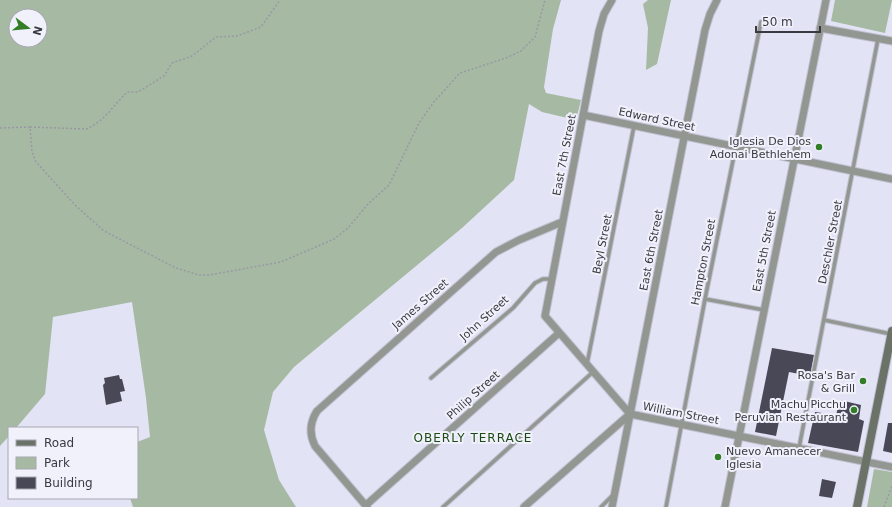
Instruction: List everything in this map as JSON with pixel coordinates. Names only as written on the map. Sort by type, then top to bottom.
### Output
[{"type":"main road","points":[[857,507],[892,332]]},
{"type":"street","name":"East 7th Street","points":[[559,333],[545,316],[599,31],[604,14],[612,0]]},
{"type":"street","name":"East 6th Street","points":[[612,507],[705,30],[717,0]]},
{"type":"street","name":"East 5th Street","points":[[725,507],[826,0]]},
{"type":"street","points":[[820,28],[892,41]]},
{"type":"street","name":"Edward Street","points":[[583,115],[892,179]]},
{"type":"street","name":"James Street","points":[[366,506],[319,452],[312,440],[311,425],[317,411],[327,400],[488,258],[519,240],[562,222]]},
{"type":"street","points":[[559,333],[630,414]]},
{"type":"street","name":"Philip Street","points":[[366,506],[559,333]]},
{"type":"street","name":"William Street","points":[[524,507],[630,414],[892,467]]},
{"type":"lane","name":"Hampton Street","points":[[666,507],[705,298],[761,22]]},
{"type":"lane","name":"Deschler Street","points":[[799,448],[878,39]]},
{"type":"lane","name":"Beyl Street","points":[[587,365],[634,126]]},
{"type":"lane","name":"John Street","points":[[431,378],[513,308],[535,283],[543,279],[552,279]]},
{"type":"lane","points":[[705,298],[764,310]]},
{"type":"lane","points":[[824,320],[892,332]]},
{"type":"lane","points":[[443,507],[593,372]]},
{"type":"lane","points":[[601,507],[615,494]]},
{"type":"path","points":[[0,128],[91,128],[103,118],[124,95],[128,92],[138,92],[164,76],[172,63],[176,60],[192,56],[216,37],[237,36],[261,27],[280,0]]},
{"type":"path","points":[[30,127],[32,152],[36,162],[75,206],[104,231],[176,268],[199,275],[209,275],[281,262],[334,239],[348,228],[368,204],[389,185],[419,123],[433,103],[460,73],[506,58],[521,51],[535,37],[545,0]]},
{"type":"path","points":[[884,507],[892,486]]},
{"type":"green space","points":[[0,0],[561,0],[553,29],[544,87],[546,93],[581,100],[576,120],[542,112],[529,104],[514,180],[462,228],[294,367],[273,392],[264,430],[279,480],[296,507],[133,507],[130,499],[138,499],[138,442],[150,437],[132,302],[53,317],[45,394],[17,427],[8,427],[8,437],[0,446]]},
{"type":"green space","points":[[648,0],[671,0],[657,64],[646,70],[648,28],[643,4]]},
{"type":"green space","points":[[835,0],[892,0],[885,33],[831,21]]},
{"type":"green space","points":[[874,469],[892,472],[892,507],[867,507]]},
{"type":"building","points":[[772,348],[814,355],[810,376],[789,372],[776,436],[755,432]]},
{"type":"building","points":[[119,375],[120,379],[122,379],[125,391],[120,392],[122,401],[106,405],[103,385],[105,383],[104,378]]},
{"type":"building","points":[[840,400],[861,405],[859,419],[864,421],[858,452],[808,443],[815,412],[836,415]]},
{"type":"building","points":[[888,423],[892,423],[892,453],[883,451]]},
{"type":"building","points":[[822,479],[836,482],[832,498],[819,496]]},
{"type":"place","name":"Iglesia De Dios Adonai Bethlehem","points":[[819,147]]},
{"type":"place","name":"Rosa's Bar & Grill","points":[[863,381]]},
{"type":"place","name":"Machu Picchu Peruvian Restaurant","points":[[854,410]]},
{"type":"place","name":"Nuevo Amanecer Iglesia","points":[[718,457]]},
{"type":"district","name":"OBERLY TERRACE","points":[[473,438]]}]
